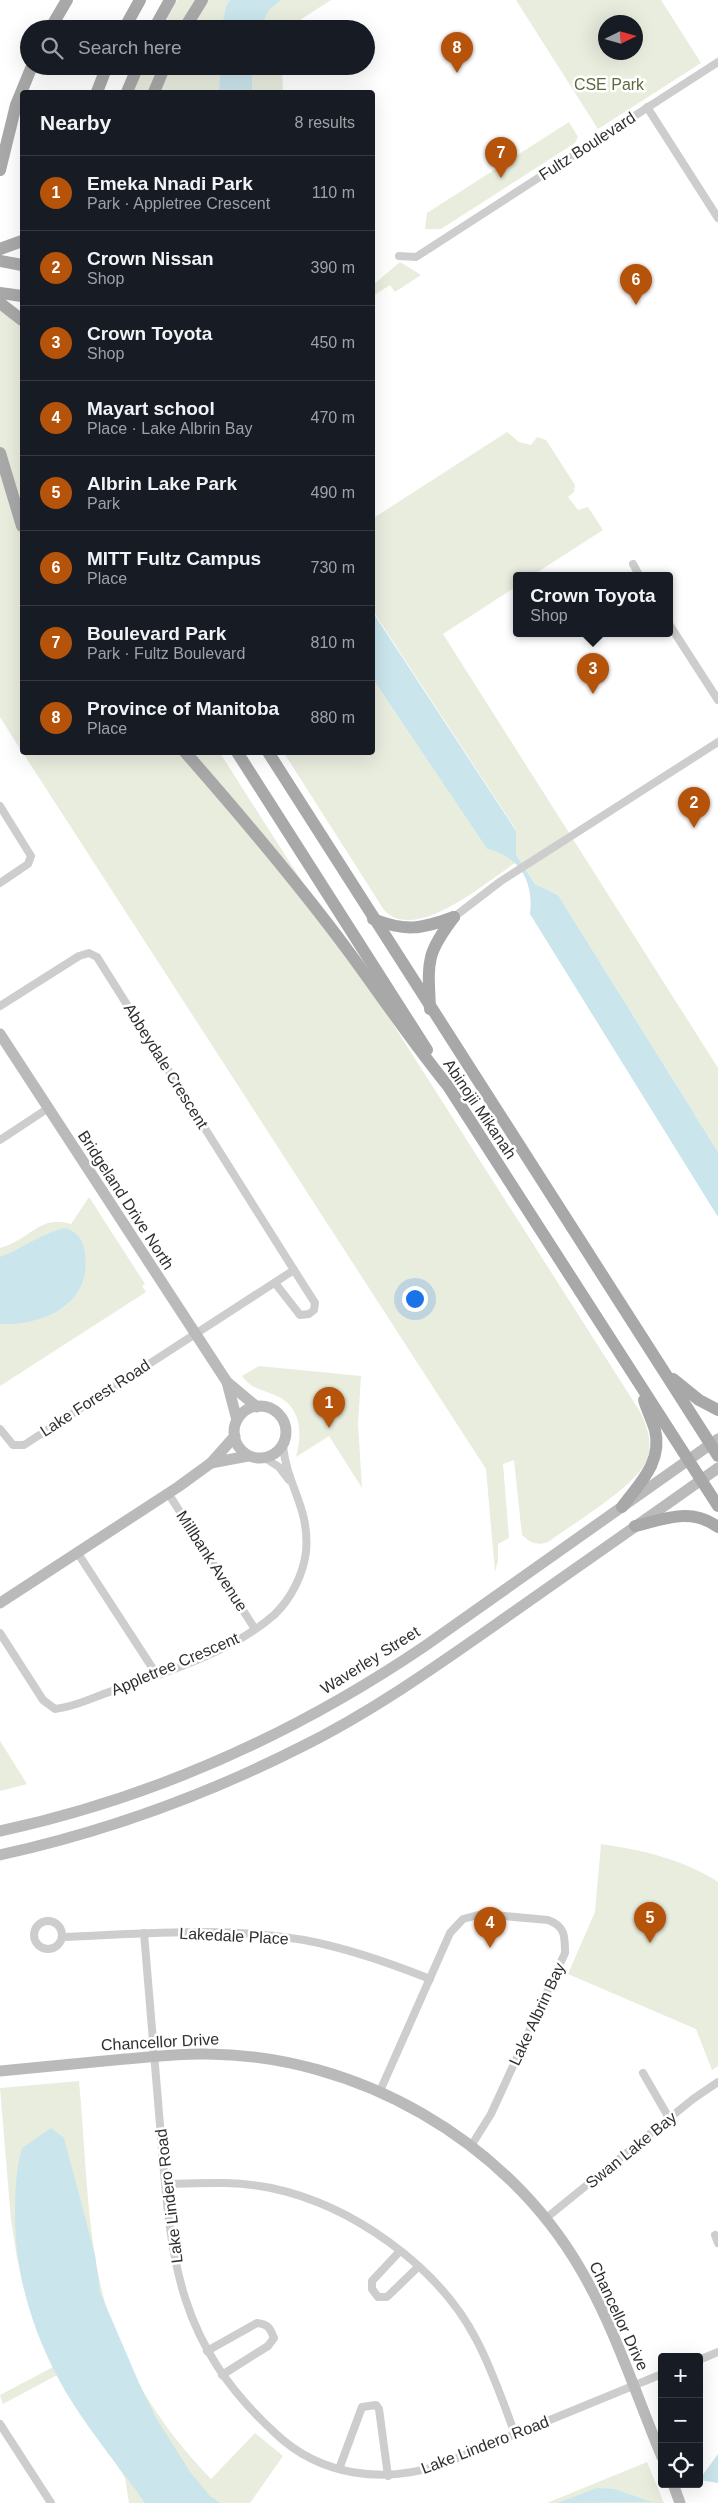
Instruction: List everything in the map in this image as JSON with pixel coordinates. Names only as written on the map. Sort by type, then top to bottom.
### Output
[{"type":"main road","points":[[55,20],[67,0]]},
{"type":"main road","points":[[129,20],[140,0]]},
{"type":"main road","points":[[159,20],[170,0]]},
{"type":"main road","points":[[190,20],[202,0]]},
{"type":"main road","points":[[22,90],[28,75]]},
{"type":"main road","points":[[98,90],[104,75]]},
{"type":"main road","points":[[128,90],[134,75]]},
{"type":"main road","points":[[155,90],[161,75]]},
{"type":"main road","points":[[0,170],[20,94]]},
{"type":"main road","points":[[0,249],[20,242]]},
{"type":"main road","points":[[0,261],[20,266]]},
{"type":"main road","points":[[0,293],[20,296]]},
{"type":"main road","points":[[0,303],[20,318]]},
{"type":"main road","points":[[0,453],[20,519]]},
{"type":"main road","name":"Abinojii Mikanah","points":[[188,755],[296,884],[349,952],[414,1044],[448,1086],[718,1506]]},
{"type":"main road","points":[[239,755],[413,1026],[448,1086]]},
{"type":"main road","points":[[261,755],[291,790]]},
{"type":"main road","name":"Abinojii Mikanah","points":[[270,755],[372,919],[662,1369],[714,1442],[718,1456]]},
{"type":"main road","points":[[372,919],[393,926],[412,929],[454,917]]},
{"type":"main road","points":[[430,1009],[429,971],[432,951],[438,937],[454,917]]},
{"type":"main road","points":[[662,1369],[699,1400],[718,1410]]},
{"type":"main road","points":[[622,1507],[648,1473],[656,1453],[655,1431],[638,1381]]},
{"type":"main road","points":[[635,1526],[685,1515],[703,1518],[718,1527]]},
{"type":"street","name":"Fultz Boulevard","points":[[399,256],[416,257],[718,62]]},
{"type":"street","points":[[647,107],[718,218]]},
{"type":"street","points":[[633,564],[638,572]]},
{"type":"street","points":[[673,630],[718,700]]},
{"type":"street","points":[[454,917],[501,881],[718,742]]},
{"type":"street","points":[[0,806],[31,856],[28,864],[0,883]]},
{"type":"street","name":"Abbeydale Crescent","points":[[0,1006],[79,956],[89,953],[97,957],[315,1303],[314,1310],[309,1314],[300,1315],[275,1282]]},
{"type":"street","name":"Bridgeland Drive North","points":[[0,1034],[47,1110],[227,1382],[257,1406]]},
{"type":"street","points":[[0,1140],[47,1110]]},
{"type":"street","points":[[194,1334],[294,1270]]},
{"type":"street","name":"Lake Forest Road","points":[[0,1429],[13,1445],[24,1444],[194,1334]]},
{"type":"street","name":"Bridgeland Drive North","points":[[227,1382],[237,1420]]},
{"type":"street","points":[[0,1603],[211,1463],[234,1436],[237,1420],[249,1409],[257,1406],[271,1409],[282,1418],[286,1432],[283,1446],[275,1454],[265,1458],[248,1456],[211,1463]]},
{"type":"street","points":[[234,1436],[248,1456]]},
{"type":"street","name":"Waverley Street","points":[[0,1831],[87,1809],[135,1794],[230,1756],[287,1729],[397,1665],[714,1442]]},
{"type":"street","name":"Appletree Crescent","points":[[283,1446],[292,1484]]},
{"type":"street","name":"Appletree Crescent","points":[[0,1633],[43,1700],[55,1709],[157,1675],[197,1659],[256,1629],[287,1600],[296,1585],[306,1553],[306,1519],[302,1504],[292,1484],[279,1467],[265,1458]]},
{"type":"street","points":[[0,1855],[121,1822],[217,1786],[299,1748],[408,1685],[718,1468]]},
{"type":"street","name":"Millbank Avenue","points":[[168,1493],[256,1629]]},
{"type":"street","points":[[77,1552],[157,1675]]},
{"type":"street","name":"Lake Albrin Bay","points":[[380,2091],[450,1934],[462,1919],[482,1914],[548,1920],[561,1927],[565,1935],[565,1953],[491,2114],[471,2146]]},
{"type":"street","name":"Lakedale Place","points":[[62,1937],[229,1932],[305,1940],[354,1952],[430,1979]]},
{"type":"street","name":"Lake Lindero Road","points":[[144,1934],[170,2231],[179,2282],[187,2306],[207,2351],[222,2375],[245,2404],[292,2448],[339,2470],[355,2474],[388,2476],[423,2471],[632,2385]]},
{"type":"street","name":"Chancellor Drive","points":[[0,2071],[206,2054],[272,2060],[320,2070],[380,2091],[423,2114],[471,2146],[507,2176],[545,2219],[575,2260],[592,2289],[658,2447]]},
{"type":"street","points":[[643,2073],[669,2118]]},
{"type":"street","name":"Swan Lake Bay","points":[[545,2219],[669,2118],[718,2082]]},
{"type":"street","points":[[166,2184],[245,2184],[301,2196],[353,2218],[400,2251],[453,2304],[476,2338],[515,2434]]},
{"type":"street","points":[[400,2251],[372,2282],[372,2289],[378,2297],[387,2297],[418,2267]]},
{"type":"street","points":[[207,2351],[257,2324],[264,2324],[270,2328],[274,2338],[268,2346],[222,2375]]},
{"type":"street","points":[[703,2358],[718,2352]]},
{"type":"street","points":[[632,2385],[658,2375]]},
{"type":"street","points":[[339,2470],[362,2408],[376,2405],[379,2409],[388,2476]]},
{"type":"street","points":[[0,2424],[51,2503]]},
{"type":"street","points":[[674,2488],[680,2503]]},
{"type":"green space","points":[[177,0],[195,0],[183,20],[167,20]]},
{"type":"green space","points":[[208,0],[230,0],[226,6],[223,20],[196,20]]},
{"type":"green space","points":[[281,0],[331,0],[300,20],[264,20],[269,10]]},
{"type":"green space","name":"CSE Park","points":[[516,0],[661,0],[701,63],[598,129]]},
{"type":"green space","points":[[140,75],[155,75],[149,90],[134,90]]},
{"type":"green space","points":[[168,75],[220,75],[219,90],[161,90]]},
{"type":"green space","points":[[252,75],[282,75],[283,90],[252,90]]},
{"type":"green space","points":[[569,122],[578,137],[575,143],[441,229],[425,229],[427,213]]},
{"type":"green space","points":[[400,262],[421,275],[395,292],[390,285],[375,295],[375,283]]},
{"type":"green space","points":[[0,307],[20,322],[20,749],[0,717]]},
{"type":"green space","points":[[507,432],[519,442],[531,445],[537,437],[546,440],[575,485],[574,492],[568,497],[578,510],[588,507],[603,530],[538,572],[513,572],[513,589],[443,634],[718,1068],[718,1152],[558,895],[535,884],[516,855],[516,830],[375,614],[375,517]]},
{"type":"green space","points":[[375,682],[487,849],[506,855],[515,863],[469,895],[431,915],[413,920],[397,919],[384,910],[285,755],[375,755]]},
{"type":"green space","points":[[24,755],[221,755],[639,1410],[649,1435],[649,1449],[646,1462],[629,1483],[548,1542],[540,1544],[528,1540],[522,1535],[514,1460],[503,1464],[509,1538],[498,1544],[498,1560],[495,1572],[486,1469]]},
{"type":"green space","points":[[89,1197],[145,1284],[142,1286],[146,1292],[0,1386],[0,1248],[51,1222],[71,1224]]},
{"type":"green space","points":[[259,1366],[361,1376],[358,1424],[362,1488],[329,1436],[296,1457],[299,1428],[294,1411],[282,1399],[252,1386],[242,1376]]},
{"type":"green space","points":[[0,1741],[27,1784],[0,1791]]},
{"type":"green space","points":[[601,1844],[632,1849],[676,1861],[718,1882],[718,2066],[712,2070],[696,2029],[568,1974],[595,1912]]},
{"type":"green space","points":[[79,2081],[90,2220],[99,2276],[113,2328],[134,2375],[147,2398],[177,2440],[211,2479],[255,2433],[283,2456],[250,2503],[129,2503],[125,2478],[59,2374],[3,2404],[0,2395],[55,2366],[23,2286],[17,2258],[11,2220],[0,2088]]},
{"type":"green space","points":[[647,2462],[664,2503],[547,2503]]},
{"type":"water","points":[[230,0],[281,0],[269,10],[264,20],[223,20],[226,6]]},
{"type":"water","points":[[220,75],[252,75],[252,90],[219,90]]},
{"type":"water","points":[[375,616],[516,831],[516,855],[535,884],[558,895],[718,1152],[718,1217],[530,914],[531,902],[529,891],[527,881],[522,872],[508,857],[487,849],[375,682]]},
{"type":"water","points":[[66,1228],[80,1238],[85,1254],[85,1271],[81,1286],[73,1299],[48,1316],[16,1324],[0,1324],[0,1257],[49,1233]]},
{"type":"water","points":[[51,2128],[64,2138],[95,2255],[100,2292],[139,2383],[156,2418],[190,2472],[210,2496],[220,2503],[145,2503],[80,2415],[49,2360],[31,2316],[20,2270],[15,2223],[15,2194],[22,2148]]},
{"type":"water","points":[[718,2454],[718,2483],[703,2481],[703,2475]]},
{"type":"water","points":[[597,2488],[614,2489],[652,2502],[558,2503]]},
{"type":"place","name":"Province of Manitoba","points":[[457,73]]},
{"type":"place","name":"Boulevard Park","points":[[501,178]]},
{"type":"place","name":"MITT Fultz Campus","points":[[636,305]]},
{"type":"place","name":"Crown Toyota","points":[[593,694]]},
{"type":"place","name":"Crown Nissan","points":[[694,828]]},
{"type":"place","name":"Emeka Nnadi Park","points":[[329,1428]]},
{"type":"place","name":"Albrin Lake Park","points":[[650,1943]]},
{"type":"place","name":"Mayart school","points":[[490,1948]]}]
